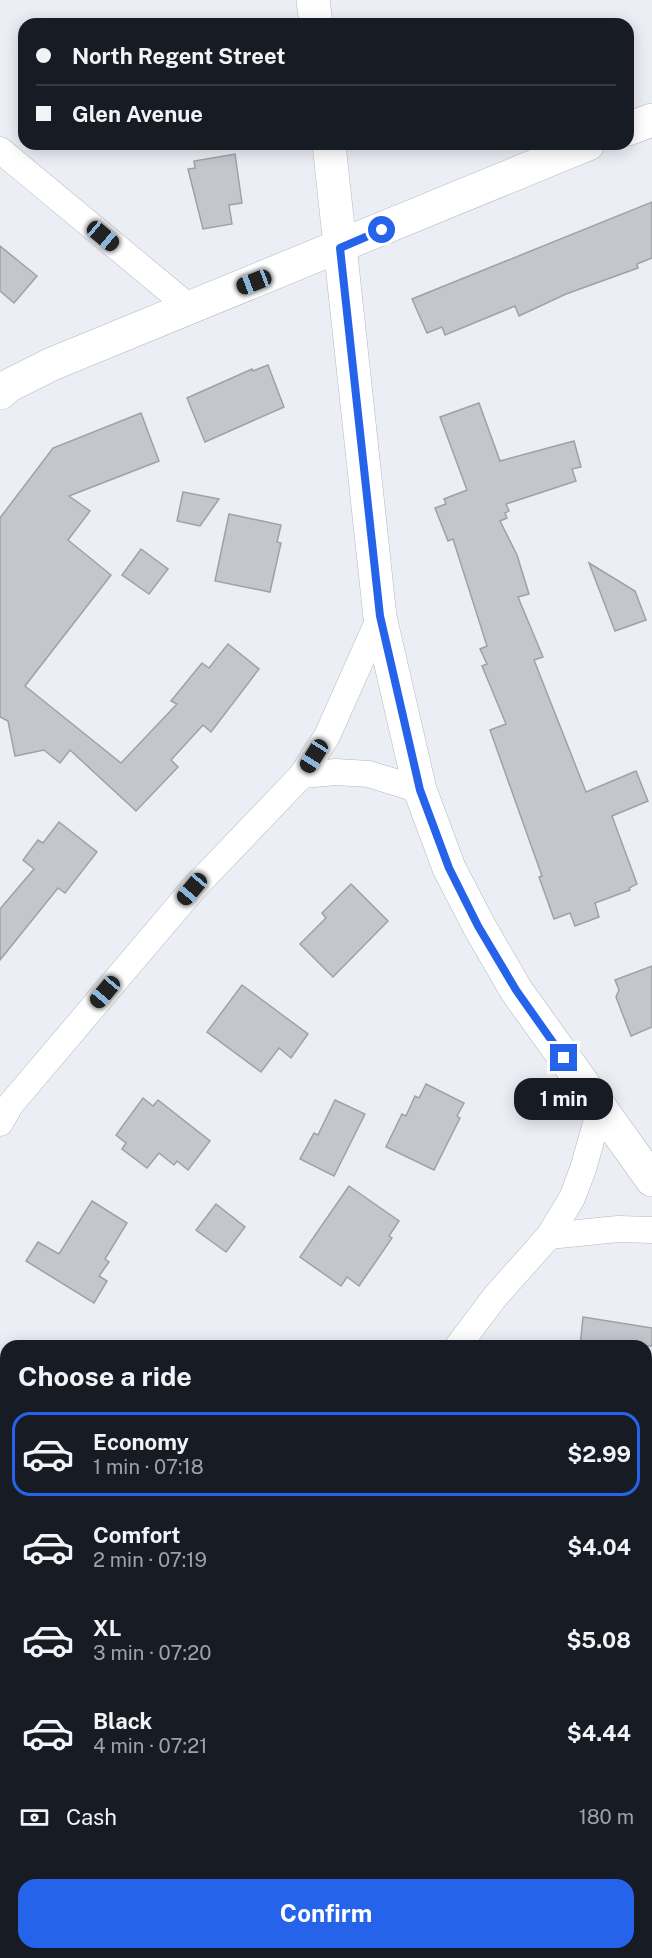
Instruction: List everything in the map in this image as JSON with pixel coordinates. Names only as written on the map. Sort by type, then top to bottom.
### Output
[{"type":"street","points":[[313,0],[315,18]]},
{"type":"street","points":[[634,127],[652,120]]},
{"type":"street","points":[[0,150],[189,307]]},
{"type":"street","points":[[330,150],[380,616],[420,790],[449,868],[478,926],[516,990],[652,1180]]},
{"type":"street","points":[[0,393],[52,364],[340,248],[574,150]]},
{"type":"street","points":[[0,1123],[11,1104],[192,889],[302,776],[327,736],[380,616]]},
{"type":"street","points":[[302,776],[336,772],[369,774],[420,790]]},
{"type":"street","points":[[463,1340],[495,1298],[549,1236],[572,1198],[583,1170],[601,1106]]},
{"type":"street","points":[[549,1236],[618,1229],[652,1230]]},
{"type":"building","points":[[235,154],[242,203],[229,205],[232,224],[203,229],[188,169],[195,168],[194,161]]},
{"type":"building","points":[[652,202],[652,258],[637,264],[638,268],[566,294],[519,316],[515,306],[445,335],[442,327],[427,333],[412,299]]},
{"type":"building","points":[[0,246],[37,276],[14,303],[0,291]]},
{"type":"building","points":[[268,365],[284,407],[205,442],[187,398],[252,369],[253,371]]},
{"type":"building","points":[[479,403],[500,461],[574,441],[581,467],[572,469],[576,481],[506,504],[509,511],[505,513],[507,518],[500,521],[517,555],[529,594],[518,597],[543,657],[534,660],[586,792],[636,771],[648,801],[612,816],[637,884],[629,888],[630,890],[595,903],[599,917],[575,926],[570,913],[554,919],[539,877],[542,876],[490,730],[506,724],[482,666],[487,664],[480,649],[487,646],[453,539],[448,541],[435,508],[446,504],[444,499],[467,490],[440,417]]},
{"type":"building","points":[[141,413],[159,461],[69,496],[90,511],[68,540],[111,575],[25,686],[121,763],[177,704],[171,701],[202,663],[209,668],[228,644],[259,669],[211,732],[203,725],[171,760],[178,767],[136,811],[70,750],[60,763],[44,750],[15,756],[8,721],[0,717],[0,518],[53,448]]},
{"type":"building","points":[[183,492],[219,499],[200,526],[177,521]]},
{"type":"building","points":[[229,514],[281,525],[277,542],[281,543],[270,592],[215,581]]},
{"type":"building","points":[[141,549],[168,569],[149,594],[122,575]]},
{"type":"building","points":[[589,563],[635,591],[646,620],[615,631]]},
{"type":"building","points":[[59,822],[97,852],[65,893],[58,888],[0,960],[0,909],[34,869],[23,860],[38,840],[43,843]]},
{"type":"building","points":[[351,884],[388,921],[333,977],[300,944],[326,918],[322,913]]},
{"type":"building","points":[[652,966],[652,1027],[631,1036],[616,997],[619,990],[615,980]]},
{"type":"building","points":[[242,985],[308,1034],[291,1058],[279,1048],[261,1072],[207,1032]]},
{"type":"building","points":[[426,1084],[464,1103],[457,1116],[460,1118],[434,1170],[386,1147],[402,1114],[406,1116],[415,1096],[419,1098]]},
{"type":"building","points":[[143,1098],[153,1106],[158,1100],[210,1141],[188,1170],[177,1161],[174,1165],[159,1153],[147,1168],[122,1149],[126,1143],[116,1135]]},
{"type":"building","points":[[335,1100],[365,1114],[334,1176],[300,1159],[314,1133],[318,1135]]},
{"type":"building","points":[[349,1186],[399,1221],[389,1236],[392,1238],[359,1286],[347,1277],[341,1286],[300,1257]]},
{"type":"building","points":[[92,1201],[127,1223],[105,1259],[109,1262],[99,1276],[107,1281],[94,1303],[26,1261],[38,1242],[59,1254]]},
{"type":"building","points":[[216,1204],[245,1227],[226,1252],[196,1230]]},
{"type":"building","points":[[583,1317],[652,1328],[652,1340],[581,1340]]},
{"type":"route","points":[[382,230],[340,248],[380,616],[420,790],[449,868],[478,926],[516,990],[564,1058]]}]
